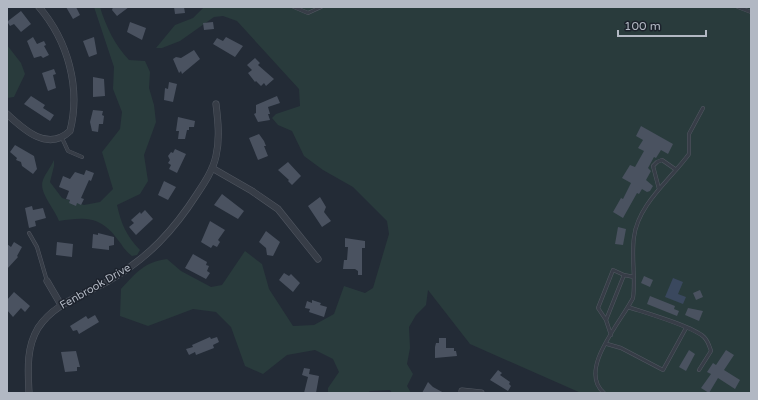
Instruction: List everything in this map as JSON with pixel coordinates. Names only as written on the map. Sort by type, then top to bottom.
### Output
[{"type":"street","points":[[7,114],[21,128],[39,138],[49,140],[62,138],[70,131],[73,119],[72,75],[61,42],[49,19],[39,7]]},
{"type":"street","name":"Fenbrook Drive","points":[[29,393],[28,362],[33,337],[44,321],[61,305],[128,269],[165,238],[181,219],[212,168],[217,156],[218,136],[216,104]]},
{"type":"street","points":[[212,168],[252,191],[278,209],[318,259]]},
{"type":"street","points":[[47,281],[61,305]]},
{"type":"street","points":[[462,391],[481,393]]},
{"type":"lane","points":[[294,7],[308,13],[321,7]]},
{"type":"lane","points":[[740,7],[751,12]]},
{"type":"lane","points":[[604,393],[597,384],[594,372],[599,357],[633,298],[633,252],[635,230],[642,215],[659,189],[689,154],[689,134],[703,108]]},
{"type":"lane","points":[[62,138],[68,151],[82,157]]},
{"type":"lane","points":[[659,189],[653,166],[662,160],[675,169]]},
{"type":"lane","points":[[29,233],[37,247],[47,281]]},
{"type":"lane","points":[[611,335],[606,320],[598,308],[613,270],[624,275],[634,277]]},
{"type":"lane","points":[[606,320],[624,275]]},
{"type":"lane","points":[[628,307],[686,328],[704,337],[709,343],[711,351],[699,370]]},
{"type":"lane","points":[[607,344],[621,348],[663,370],[686,328]]},
{"type":"shaded area","points":[[94,7],[100,7],[105,22],[119,48],[129,60],[145,61],[150,72],[149,88],[154,105],[156,122],[144,155],[148,181],[140,194],[117,205],[120,218],[125,229],[131,240],[140,250],[137,255],[132,256],[112,232],[99,222],[85,219],[59,221],[45,195],[42,185],[45,175],[54,160],[50,182],[62,198],[84,205],[100,202],[113,189],[102,152],[120,129],[122,112],[113,89],[114,67]]},
{"type":"shaded area","points":[[204,7],[751,7],[751,393],[581,393],[470,344],[428,290],[426,305],[416,315],[409,327],[410,348],[407,364],[413,374],[407,386],[411,393],[392,393],[390,390],[370,391],[368,393],[328,393],[328,388],[339,372],[333,359],[315,350],[287,355],[263,374],[245,366],[231,327],[216,312],[193,309],[148,326],[120,316],[121,289],[136,273],[146,266],[159,260],[167,259],[181,271],[211,287],[222,285],[245,251],[262,264],[269,289],[293,326],[314,325],[334,314],[344,286],[365,293],[373,288],[389,234],[387,221],[353,187],[323,170],[304,156],[292,131],[278,125],[272,118],[276,114],[300,106],[299,89],[237,21],[223,16],[214,17],[180,41],[162,48],[156,48],[175,25],[193,18]]},
{"type":"shaded area","points":[[7,45],[21,63],[25,74],[14,97],[7,98]]},
{"type":"water","points":[[673,278],[683,282],[678,294],[686,297],[683,304],[665,297]]},
{"type":"building","points":[[66,7],[76,7],[80,15],[73,19]]},
{"type":"building","points":[[113,7],[129,7],[117,16],[112,10]]},
{"type":"building","points":[[174,7],[184,7],[185,13],[175,14]]},
{"type":"building","points":[[21,11],[31,24],[21,32],[14,24],[10,26],[8,21]]},
{"type":"building","points":[[130,22],[146,28],[142,40],[127,32]]},
{"type":"building","points":[[213,22],[214,29],[204,30],[203,23]]},
{"type":"building","points":[[33,37],[37,44],[44,41],[46,45],[44,46],[49,55],[43,58],[41,56],[34,58],[27,41]]},
{"type":"building","points":[[94,37],[97,54],[89,57],[83,41]]},
{"type":"building","points":[[226,37],[243,46],[235,57],[213,44],[217,38],[223,41]]},
{"type":"building","points":[[194,50],[200,59],[182,74],[181,71],[179,73],[173,59],[176,57],[181,58]]},
{"type":"building","points":[[255,58],[260,63],[258,65],[274,79],[266,86],[264,83],[261,86],[256,81],[255,82],[248,73],[252,70],[247,65]]},
{"type":"building","points":[[54,69],[56,74],[53,75],[56,88],[48,91],[42,73]]},
{"type":"building","points":[[93,77],[104,79],[105,96],[93,97]]},
{"type":"building","points":[[169,82],[177,84],[173,102],[164,100],[165,88],[168,89]]},
{"type":"building","points":[[31,96],[45,105],[43,108],[54,115],[50,121],[24,104]]},
{"type":"building","points":[[277,96],[280,103],[268,107],[270,120],[258,122],[254,114],[256,113],[256,105]]},
{"type":"building","points":[[93,110],[103,111],[103,124],[99,124],[98,132],[92,131],[90,122]]},
{"type":"building","points":[[178,117],[195,121],[194,127],[189,127],[189,130],[187,130],[185,139],[178,139],[179,131],[176,131]]},
{"type":"building","points":[[641,126],[673,144],[668,154],[661,150],[656,158],[654,157],[648,168],[651,171],[646,180],[653,186],[650,191],[647,192],[642,189],[639,194],[637,193],[623,218],[613,212],[621,198],[623,199],[631,183],[622,178],[630,165],[635,167],[644,151],[638,148],[643,140],[636,136]]},
{"type":"building","points":[[259,134],[264,141],[266,146],[264,146],[268,156],[258,160],[249,138]]},
{"type":"building","points":[[15,145],[34,156],[37,169],[33,174],[22,166],[21,162],[16,160],[17,158],[10,152]]},
{"type":"building","points":[[175,149],[186,154],[177,173],[169,169],[171,165],[168,163],[170,160],[168,156],[171,152],[173,153]]},
{"type":"building","points":[[288,162],[301,176],[292,185],[288,181],[289,180],[278,170]]},
{"type":"building","points":[[86,170],[94,173],[91,181],[89,180],[81,198],[84,199],[81,205],[77,203],[76,206],[69,203],[70,200],[66,199],[69,191],[59,187],[63,176],[70,179],[75,172],[84,175]]},
{"type":"building","points":[[164,181],[176,187],[168,200],[158,195]]},
{"type":"building","points":[[222,194],[244,211],[238,219],[214,205]]},
{"type":"building","points":[[320,197],[326,207],[324,212],[331,221],[322,227],[308,206]]},
{"type":"building","points":[[32,206],[33,210],[43,208],[46,218],[35,221],[36,226],[29,228],[25,208]]},
{"type":"building","points":[[145,210],[153,219],[136,235],[129,227],[134,223],[131,220],[140,212],[141,214]]},
{"type":"building","points":[[210,221],[225,230],[218,240],[220,242],[217,247],[213,245],[211,248],[201,242]]},
{"type":"building","points":[[618,227],[626,229],[623,245],[615,244]]},
{"type":"building","points":[[266,231],[280,242],[273,256],[267,255],[266,248],[259,242]]},
{"type":"building","points":[[98,233],[114,237],[114,245],[109,246],[109,250],[92,248],[93,234],[98,235]]},
{"type":"building","points":[[345,238],[365,241],[365,248],[362,248],[362,275],[358,275],[358,271],[355,269],[343,269],[344,260],[347,260],[348,247],[345,247]]},
{"type":"building","points":[[14,242],[22,247],[17,256],[18,257],[7,269],[7,244],[11,247]]},
{"type":"building","points":[[57,242],[73,244],[72,257],[56,255]]},
{"type":"building","points":[[193,254],[207,262],[206,265],[209,266],[207,271],[210,273],[206,279],[185,268]]},
{"type":"building","points":[[284,273],[289,276],[291,274],[300,283],[293,292],[279,280]]},
{"type":"building","points":[[644,276],[653,280],[650,287],[641,283]]},
{"type":"building","points":[[700,290],[703,297],[696,300],[693,293]]},
{"type":"building","points":[[14,292],[30,306],[25,312],[21,308],[13,317],[7,310],[7,300]]},
{"type":"building","points":[[650,296],[675,306],[674,309],[679,311],[677,316],[647,304]]},
{"type":"building","points":[[312,300],[327,307],[324,317],[309,312],[310,309],[305,308],[307,301],[312,303]]},
{"type":"building","points":[[688,308],[703,311],[699,321],[685,315]]},
{"type":"building","points":[[95,315],[99,322],[79,334],[77,330],[73,331],[70,326],[86,316],[88,319]]},
{"type":"building","points":[[210,337],[211,339],[217,337],[219,342],[213,345],[214,348],[196,355],[195,352],[189,355],[186,349],[193,347],[192,345]]},
{"type":"building","points":[[439,338],[446,338],[446,348],[454,348],[457,356],[435,358],[435,347],[436,343],[439,343]]},
{"type":"building","points":[[689,350],[695,354],[686,371],[679,367]]},
{"type":"building","points":[[726,350],[734,355],[724,370],[740,380],[735,389],[718,378],[709,393],[701,388],[711,374],[707,372],[713,363],[716,365]]},
{"type":"building","points":[[76,351],[80,367],[77,367],[77,371],[65,372],[61,352]]},
{"type":"building","points":[[304,368],[310,369],[309,374],[319,376],[316,393],[304,393],[308,377],[302,375]]},
{"type":"building","points":[[498,370],[502,373],[500,375],[510,382],[509,384],[511,386],[508,391],[490,380]]},
{"type":"building","points":[[428,382],[433,387],[444,393],[422,393]]}]
